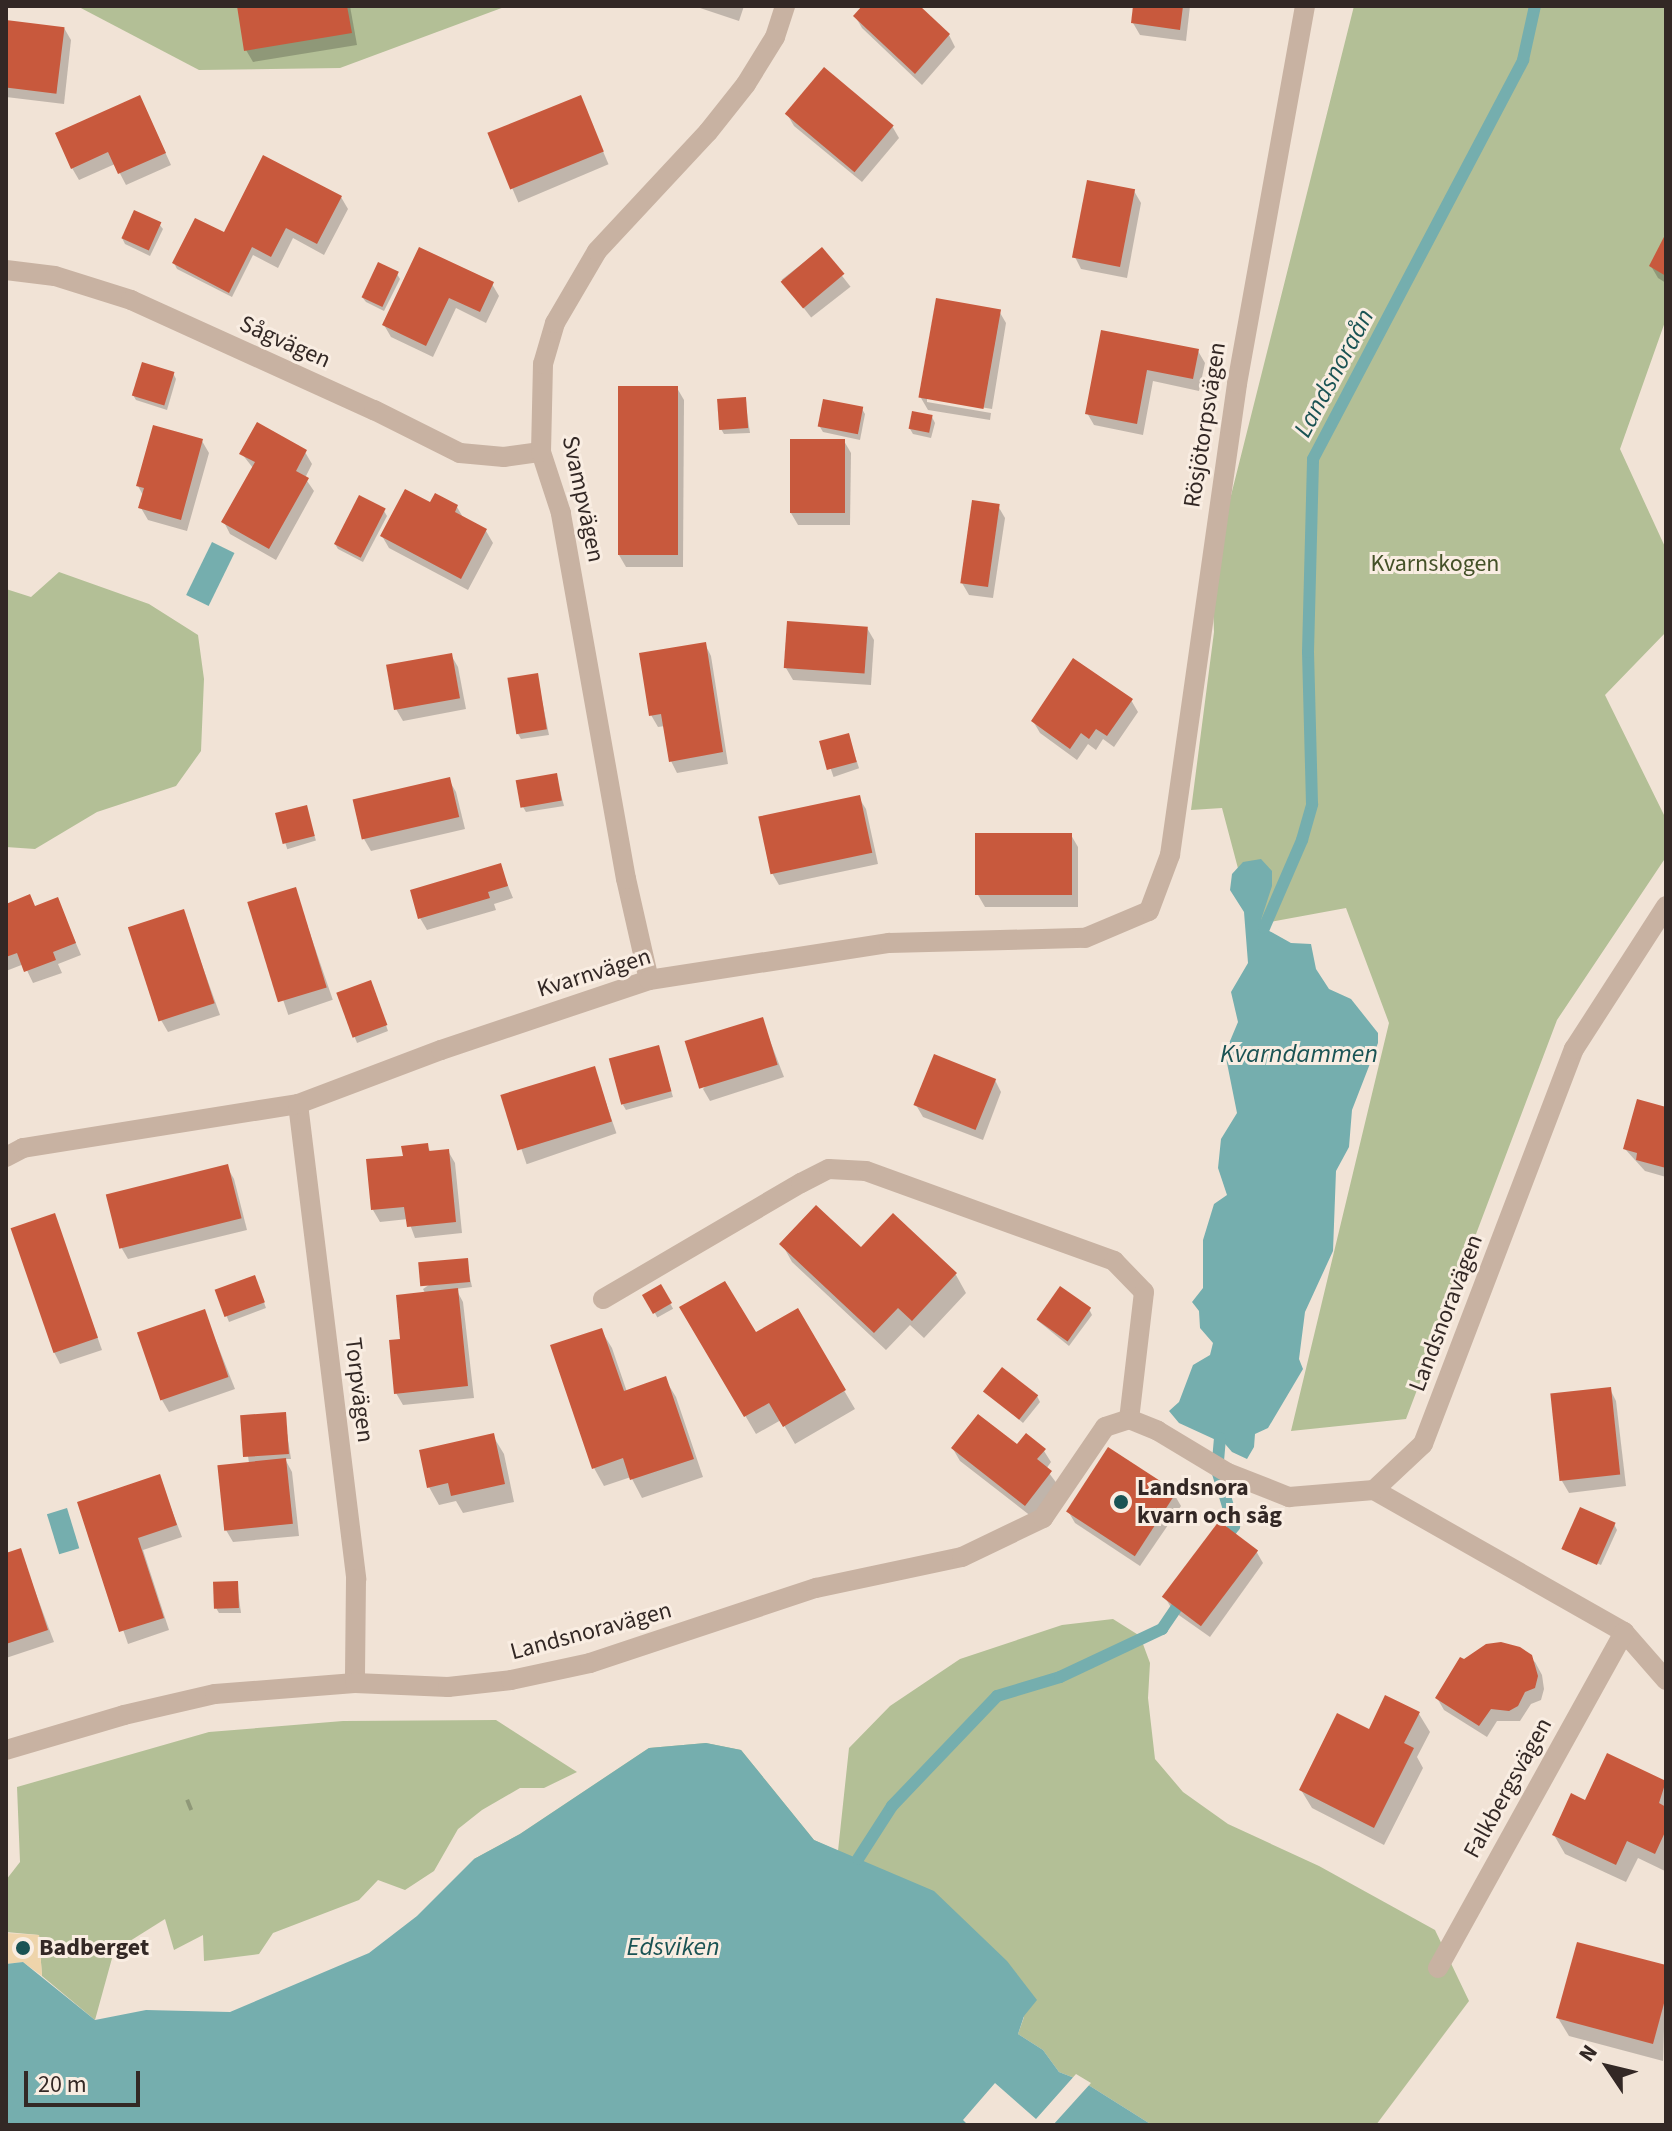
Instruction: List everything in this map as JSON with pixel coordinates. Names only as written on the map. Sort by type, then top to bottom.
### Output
[{"type":"street","name":"Svampvägen","points":[[649,980],[626,879],[561,513],[541,452],[543,364],[555,323],[597,251],[708,132],[746,84],[775,37],[785,6]]},
{"type":"street","name":"Rösjötorpsvägen","points":[[1170,855],[1230,428],[1305,6]]},
{"type":"street","name":"Sågvägen","points":[[6,270],[55,276],[131,300],[374,410],[460,453],[504,457],[541,452]]},
{"type":"street","name":"Kvarnvägen","points":[[6,1157],[23,1148],[298,1104],[441,1050],[649,980],[889,943],[1085,938],[1149,911],[1170,855]]},
{"type":"street","name":"Landsnoravägen","points":[[1374,1490],[1423,1444],[1574,1049],[1666,906]]},
{"type":"street","name":"Torpvägen","points":[[298,1104],[356,1579],[355,1683]]},
{"type":"street","points":[[603,1299],[829,1169],[866,1171],[1114,1261],[1144,1292],[1129,1419],[1158,1431],[1228,1473],[1289,1497],[1374,1490],[1624,1632],[1666,1680]]},
{"type":"street","name":"Landsnoravägen","points":[[6,1750],[124,1715],[215,1694],[355,1683],[448,1687],[511,1680],[590,1663],[816,1588],[962,1557],[1043,1518],[1105,1427],[1129,1419]]},
{"type":"street","name":"Falkbergsvägen","points":[[1438,1968],[1624,1632]]},
{"type":"green space","points":[[77,6],[507,6],[340,68],[199,70]]},
{"type":"green space","name":"Kvarnskogen","points":[[1354,6],[1666,6],[1666,319],[1620,449],[1666,549],[1666,632],[1605,695],[1666,819],[1666,857],[1557,1020],[1406,1419],[1291,1431],[1389,1023],[1346,908],[1253,925],[1222,808],[1191,810],[1214,632],[1212,571]]},
{"type":"green space","points":[[59,572],[149,604],[198,635],[204,679],[201,751],[176,786],[97,812],[35,849],[6,847],[6,589],[31,597]]},
{"type":"green space","points":[[1113,1619],[1140,1636],[1150,1663],[1148,1698],[1155,1759],[1183,1792],[1228,1824],[1319,1866],[1435,1930],[1469,2001],[1376,2125],[1152,2125],[1082,2081],[1059,2072],[1043,2050],[1018,2034],[1024,2017],[474,1859],[520,1834],[649,1748],[706,1743],[741,1750],[814,1840],[838,1851],[849,1748],[890,1706],[960,1659],[1062,1625]]},
{"type":"green space","points":[[496,1720],[577,1772],[544,1788],[520,1788],[482,1810],[458,1829],[434,1871],[405,1890],[378,1880],[359,1900],[273,1933],[259,1954],[204,1961],[203,1935],[174,1950],[165,1919],[114,1951],[95,2020],[42,1976],[39,1935],[6,1932],[6,1880],[20,1862],[17,1787],[209,1732],[343,1721]]},
{"type":"sand","name":"Badberget","points":[[6,1933],[39,1935],[42,1976],[23,1962],[6,1964]]},
{"type":"water","points":[[212,542],[234,553],[209,606],[186,595]]},
{"type":"water","name":"Kvarndammen","points":[[1261,859],[1272,871],[1272,886],[1261,920],[1264,928],[1291,943],[1311,944],[1316,969],[1329,989],[1351,999],[1378,1033],[1378,1043],[1352,1110],[1349,1147],[1336,1171],[1333,1251],[1305,1312],[1299,1359],[1303,1369],[1268,1428],[1255,1434],[1254,1447],[1247,1459],[1232,1452],[1220,1438],[1216,1440],[1179,1423],[1169,1411],[1179,1402],[1193,1365],[1210,1355],[1213,1343],[1200,1328],[1199,1311],[1192,1302],[1203,1288],[1203,1240],[1214,1204],[1227,1195],[1218,1168],[1221,1139],[1237,1113],[1225,1053],[1238,1022],[1231,992],[1248,963],[1244,912],[1230,890],[1232,874],[1243,862]]},
{"type":"water","points":[[67,1508],[79,1548],[59,1554],[47,1514]]},
{"type":"water","name":"Edsviken","points":[[706,1743],[741,1750],[814,1840],[934,1891],[1007,1961],[1037,2000],[1024,2016],[1018,2034],[1043,2050],[1059,2072],[1082,2081],[1152,2125],[6,2125],[6,1964],[23,1962],[95,2020],[146,2010],[230,2012],[369,1953],[417,1916],[474,1859],[520,1834],[649,1748]]},
{"type":"pier","points":[[1076,2074],[1091,2083],[1053,2125],[968,2125],[963,2120],[995,2083],[1036,2119]]},
{"type":"building","points":[[237,6],[347,6],[352,33],[244,51]]},
{"type":"building","points":[[862,6],[920,6],[950,34],[915,74],[853,16]]},
{"type":"building","points":[[1133,6],[1183,6],[1180,30],[1131,23]]},
{"type":"building","points":[[6,20],[65,27],[56,94],[6,88]]},
{"type":"building","points":[[824,67],[894,125],[855,172],[785,114]]},
{"type":"building","points":[[140,95],[166,153],[118,174],[108,152],[71,169],[55,133]]},
{"type":"building","points":[[581,95],[604,152],[510,189],[487,133]]},
{"type":"building","points":[[263,155],[342,196],[317,244],[286,228],[271,257],[252,247],[229,293],[172,263],[195,218],[224,232]]},
{"type":"building","points":[[1087,180],[1135,189],[1120,267],[1072,258]]},
{"type":"building","points":[[134,210],[161,222],[149,251],[121,238]]},
{"type":"building","points":[[1666,233],[1666,276],[1649,266]]},
{"type":"building","points":[[419,247],[494,282],[480,312],[449,298],[426,346],[382,325]]},
{"type":"building","points":[[822,247],[844,274],[803,309],[781,282]]},
{"type":"building","points":[[378,262],[399,272],[382,307],[362,297]]},
{"type":"building","points":[[936,298],[1001,309],[983,409],[918,397]]},
{"type":"building","points":[[1101,330],[1199,349],[1193,379],[1147,370],[1137,424],[1085,414]]},
{"type":"building","points":[[142,362],[175,372],[164,405],[132,395]]},
{"type":"building","points":[[618,386],[678,386],[678,555],[618,555]]},
{"type":"building","points":[[746,397],[748,428],[719,430],[717,399]]},
{"type":"building","points":[[823,399],[863,407],[858,434],[818,426]]},
{"type":"building","points":[[912,411],[933,415],[929,433],[909,429]]},
{"type":"building","points":[[257,422],[307,450],[296,471],[309,478],[269,549],[221,522],[255,462],[239,454]]},
{"type":"building","points":[[153,425],[203,439],[181,520],[138,508],[144,488],[136,486]]},
{"type":"building","points":[[790,439],[845,439],[845,513],[790,513]]},
{"type":"building","points":[[405,489],[430,502],[435,493],[458,505],[455,512],[487,529],[461,579],[380,536]]},
{"type":"building","points":[[359,495],[386,509],[361,558],[334,544]]},
{"type":"building","points":[[972,500],[1000,504],[988,587],[960,583]]},
{"type":"building","points":[[787,621],[868,627],[865,674],[784,668]]},
{"type":"building","points":[[706,642],[723,752],[669,762],[661,714],[649,716],[639,653]]},
{"type":"building","points":[[452,653],[460,698],[394,710],[386,665]]},
{"type":"building","points":[[1073,658],[1133,699],[1107,736],[1096,729],[1089,739],[1081,733],[1070,749],[1031,721]]},
{"type":"building","points":[[538,673],[547,729],[516,734],[507,678]]},
{"type":"building","points":[[849,733],[857,762],[827,770],[819,741]]},
{"type":"building","points":[[557,773],[562,801],[521,808],[516,780]]},
{"type":"building","points":[[450,777],[459,817],[362,839],[353,799]]},
{"type":"building","points":[[860,795],[872,853],[771,874],[758,817]]},
{"type":"building","points":[[307,805],[315,836],[283,844],[275,813]]},
{"type":"building","points":[[975,833],[1072,833],[1072,895],[975,895]]},
{"type":"building","points":[[501,863],[508,886],[488,892],[490,898],[418,919],[410,890]]},
{"type":"building","points":[[296,887],[327,987],[278,1002],[247,902]]},
{"type":"building","points":[[30,894],[35,906],[58,897],[76,943],[53,952],[56,960],[24,972],[17,953],[6,957],[6,904]]},
{"type":"building","points":[[184,909],[215,1003],[158,1021],[128,927]]},
{"type":"building","points":[[371,980],[387,1025],[353,1038],[336,993]]},
{"type":"building","points":[[763,1017],[778,1065],[699,1089],[685,1041]]},
{"type":"building","points":[[659,1045],[671,1091],[621,1105],[609,1058]]},
{"type":"building","points":[[934,1054],[996,1079],[976,1130],[913,1105]]},
{"type":"building","points":[[595,1066],[612,1121],[517,1150],[500,1095]]},
{"type":"building","points":[[1637,1099],[1666,1107],[1666,1168],[1636,1160],[1637,1153],[1623,1149]]},
{"type":"building","points":[[428,1143],[429,1151],[449,1149],[456,1222],[407,1227],[404,1207],[371,1210],[366,1159],[403,1156],[401,1146]]},
{"type":"building","points":[[228,1164],[242,1218],[119,1249],[106,1194]]},
{"type":"building","points":[[816,1205],[861,1247],[893,1213],[957,1273],[912,1321],[898,1308],[874,1333],[779,1244]]},
{"type":"building","points":[[55,1213],[98,1338],[54,1353],[11,1228]]},
{"type":"building","points":[[468,1258],[470,1282],[420,1286],[418,1262]]},
{"type":"building","points":[[255,1275],[265,1302],[225,1317],[215,1290]]},
{"type":"building","points":[[725,1281],[756,1332],[798,1308],[846,1390],[783,1427],[769,1403],[744,1417],[679,1307]]},
{"type":"building","points":[[661,1284],[672,1303],[653,1314],[642,1295]]},
{"type":"building","points":[[1060,1286],[1091,1308],[1068,1341],[1036,1320]]},
{"type":"building","points":[[458,1288],[468,1386],[394,1394],[389,1340],[400,1339],[396,1295]]},
{"type":"building","points":[[205,1309],[228,1377],[160,1401],[137,1332]]},
{"type":"building","points":[[602,1328],[624,1391],[666,1376],[694,1459],[630,1480],[623,1458],[592,1469],[550,1345]]},
{"type":"building","points":[[1002,1367],[1038,1395],[1019,1420],[983,1391]]},
{"type":"building","points":[[1611,1387],[1620,1475],[1560,1481],[1550,1393]]},
{"type":"building","points":[[286,1412],[289,1454],[243,1457],[240,1415]]},
{"type":"building","points":[[978,1414],[1017,1444],[1026,1433],[1046,1449],[1037,1459],[1052,1471],[1025,1506],[951,1448]]},
{"type":"building","points":[[494,1433],[505,1484],[451,1496],[448,1483],[427,1488],[419,1450]]},
{"type":"building","name":"Landsnora kvarn och såg","points":[[1108,1447],[1177,1492],[1135,1556],[1066,1512]]},
{"type":"building","points":[[286,1458],[293,1524],[224,1531],[217,1465]]},
{"type":"building","points":[[160,1474],[177,1525],[138,1538],[164,1618],[119,1632],[77,1502]]},
{"type":"building","points":[[1580,1507],[1616,1523],[1597,1565],[1561,1549]]},
{"type":"building","points":[[1219,1521],[1258,1550],[1201,1626],[1162,1597]]},
{"type":"building","points":[[21,1548],[48,1630],[6,1644],[6,1553]]},
{"type":"building","points":[[238,1581],[239,1608],[214,1609],[213,1582]]},
{"type":"building","points":[[1501,1642],[1520,1647],[1532,1655],[1538,1676],[1535,1688],[1525,1692],[1518,1706],[1509,1711],[1491,1709],[1479,1726],[1435,1698],[1460,1657],[1464,1659],[1486,1644]]},
{"type":"building","points":[[1385,1695],[1420,1712],[1404,1743],[1414,1748],[1374,1828],[1299,1790],[1337,1713],[1369,1729]]},
{"type":"building","points":[[1607,1753],[1666,1781],[1659,1803],[1666,1807],[1666,1830],[1655,1854],[1627,1841],[1616,1865],[1552,1835],[1571,1793],[1585,1800]]},
{"type":"building","points":[[1577,1942],[1666,1965],[1666,1996],[1653,2044],[1556,2018]]},
{"type":"waterway","name":"Landsnoraån","points":[[1264,928],[1302,840],[1312,804],[1308,652],[1313,459],[1523,60],[1535,6]]},
{"type":"waterway","points":[[1220,1438],[1217,1470],[1234,1526],[1224,1541]]},
{"type":"waterway","points":[[858,1859],[892,1806],[997,1696],[1060,1677],[1162,1629],[1185,1595]]},
{"type":"place","name":"Landsnora kvarn och såg","points":[[1121,1502]]},
{"type":"place","name":"Badberget","points":[[23,1948]]}]
